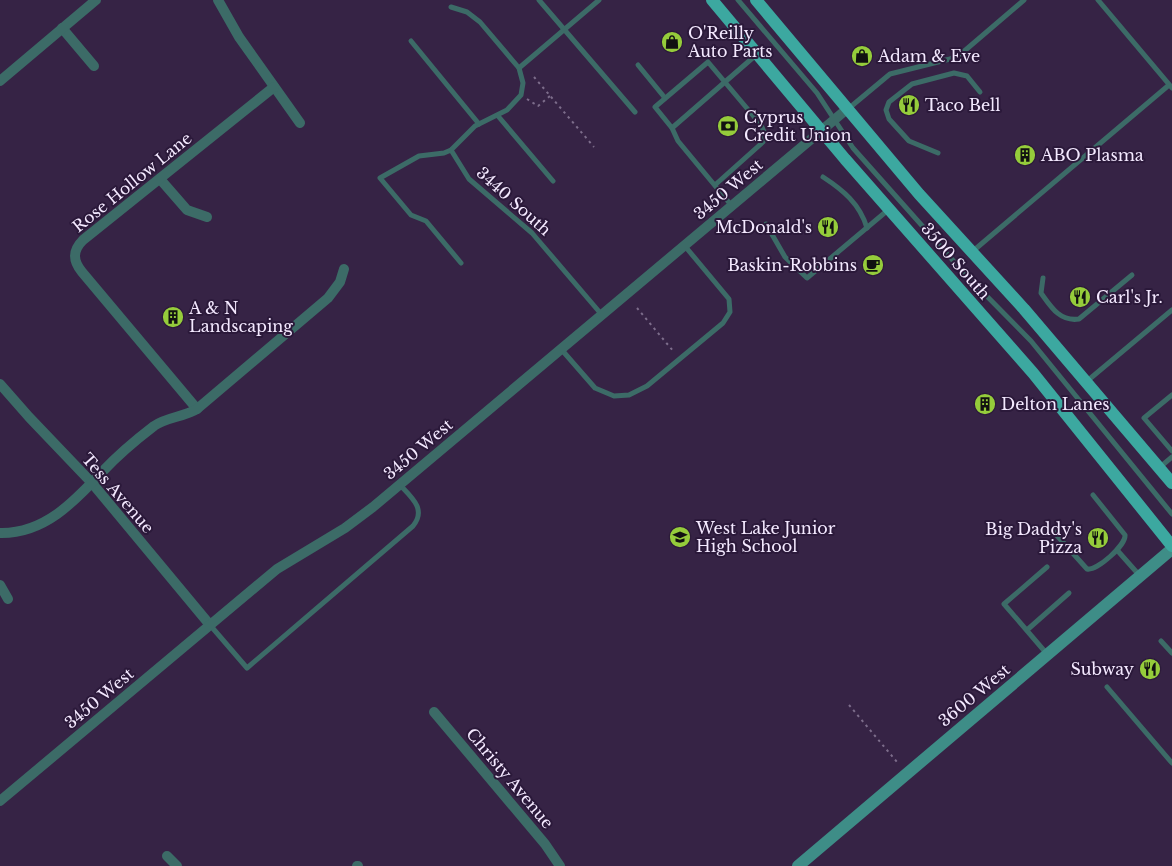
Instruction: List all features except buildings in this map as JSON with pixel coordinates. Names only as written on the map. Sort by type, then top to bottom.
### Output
[{"type":"main road","name":"3500 South","points":[[712,0],[888,209],[1033,373],[1172,548]]},
{"type":"main road","name":"3500 South","points":[[756,0],[971,253],[1024,310],[1172,483]]},
{"type":"street","points":[[0,81],[96,0]]},
{"type":"street","points":[[218,0],[239,37],[300,123]]},
{"type":"street","points":[[62,28],[94,66]]},
{"type":"street","name":"Rose Hollow Lane","points":[[197,409],[82,272],[75,260],[76,248],[83,240],[274,87]]},
{"type":"street","name":"3450 West","points":[[0,801],[277,568],[345,528],[400,484],[847,109]]},
{"type":"street","points":[[160,179],[187,210],[207,216]]},
{"type":"street","points":[[0,533],[18,532],[42,524],[92,483],[157,424],[197,409],[328,298],[340,282],[344,269]]},
{"type":"street","name":"Tess Avenue","points":[[0,384],[28,417],[92,483],[210,625]]},
{"type":"street","name":"3600 West","points":[[798,866],[1172,548]]},
{"type":"street","points":[[0,586],[8,599]]},
{"type":"street","name":"Christy Avenue","points":[[434,712],[545,844],[560,866]]},
{"type":"street","points":[[167,856],[177,866]]},
{"type":"lane","points":[[539,0],[635,112]]},
{"type":"lane","points":[[519,68],[600,0]]},
{"type":"lane","points":[[738,0],[817,93],[853,148],[964,274],[999,307],[1060,376],[1172,514]]},
{"type":"lane","points":[[847,109],[890,74],[950,59],[962,53],[1024,0]]},
{"type":"lane","points":[[971,253],[1171,87],[1098,0]]},
{"type":"lane","points":[[451,7],[467,12],[480,22],[519,68],[523,83],[521,95],[512,106],[498,116],[479,124],[451,150],[419,156],[380,178],[411,215],[426,222],[461,263]]},
{"type":"lane","points":[[411,41],[479,124]]},
{"type":"lane","points":[[672,128],[757,54]]},
{"type":"lane","points":[[714,185],[764,142],[766,134],[761,125],[708,62],[655,106],[672,128],[678,142],[731,206]]},
{"type":"lane","points":[[638,65],[665,98]]},
{"type":"lane","points":[[938,152],[909,141],[889,119],[886,110],[889,102],[912,84],[959,72],[966,76],[980,92]]},
{"type":"lane","points":[[498,116],[553,181]]},
{"type":"lane","name":"3440 South","points":[[451,150],[469,179],[532,233],[602,314]]},
{"type":"lane","points":[[823,177],[844,191],[863,213],[867,228]]},
{"type":"lane","points":[[766,224],[785,257],[807,278],[888,209]]},
{"type":"lane","points":[[561,349],[591,384],[602,392],[621,396],[636,393],[647,386],[726,319],[730,312],[730,303],[684,245]]},
{"type":"lane","points":[[1043,278],[1041,293],[1061,317],[1069,321],[1079,319],[1132,275]]},
{"type":"lane","points":[[1086,383],[1172,310]]},
{"type":"lane","points":[[1172,395],[1144,418],[1172,451]]},
{"type":"lane","points":[[1159,468],[1172,457]]},
{"type":"lane","points":[[210,625],[247,668],[414,526],[420,516],[419,510],[400,484]]},
{"type":"lane","points":[[1052,530],[1087,569],[1096,568],[1117,550],[1124,542],[1125,535],[1093,495]]},
{"type":"lane","points":[[1117,550],[1140,576]]},
{"type":"lane","points":[[1047,567],[1004,604],[1047,654]]},
{"type":"lane","points":[[1027,630],[1069,593]]},
{"type":"lane","points":[[1161,641],[1172,653]]},
{"type":"lane","points":[[1108,687],[1172,762]]},
{"type":"path","points":[[534,77],[594,147]]},
{"type":"path","points":[[521,95],[538,106],[550,96]]},
{"type":"path","points":[[637,308],[674,352]]},
{"type":"path","points":[[849,705],[897,762]]},
{"type":"place","name":"O'Reilly Auto Parts","points":[[672,42]]},
{"type":"place","name":"Adam & Eve","points":[[862,56]]},
{"type":"place","name":"Taco Bell","points":[[909,105]]},
{"type":"place","name":"Cyprus Credit Union","points":[[728,126]]},
{"type":"place","name":"ABO Plasma","points":[[1025,155]]},
{"type":"place","name":"McDonald's","points":[[828,227]]},
{"type":"place","name":"Baskin-Robbins","points":[[873,265]]},
{"type":"place","name":"Carl's Jr.","points":[[1080,297]]},
{"type":"place","name":"A & N Landscaping","points":[[173,317]]},
{"type":"place","name":"Delton Lanes","points":[[985,404]]},
{"type":"place","name":"West Lake Junior High School","points":[[680,537]]},
{"type":"place","name":"Big Daddy's Pizza","points":[[1098,538]]},
{"type":"place","name":"Subway","points":[[1150,669]]}]
